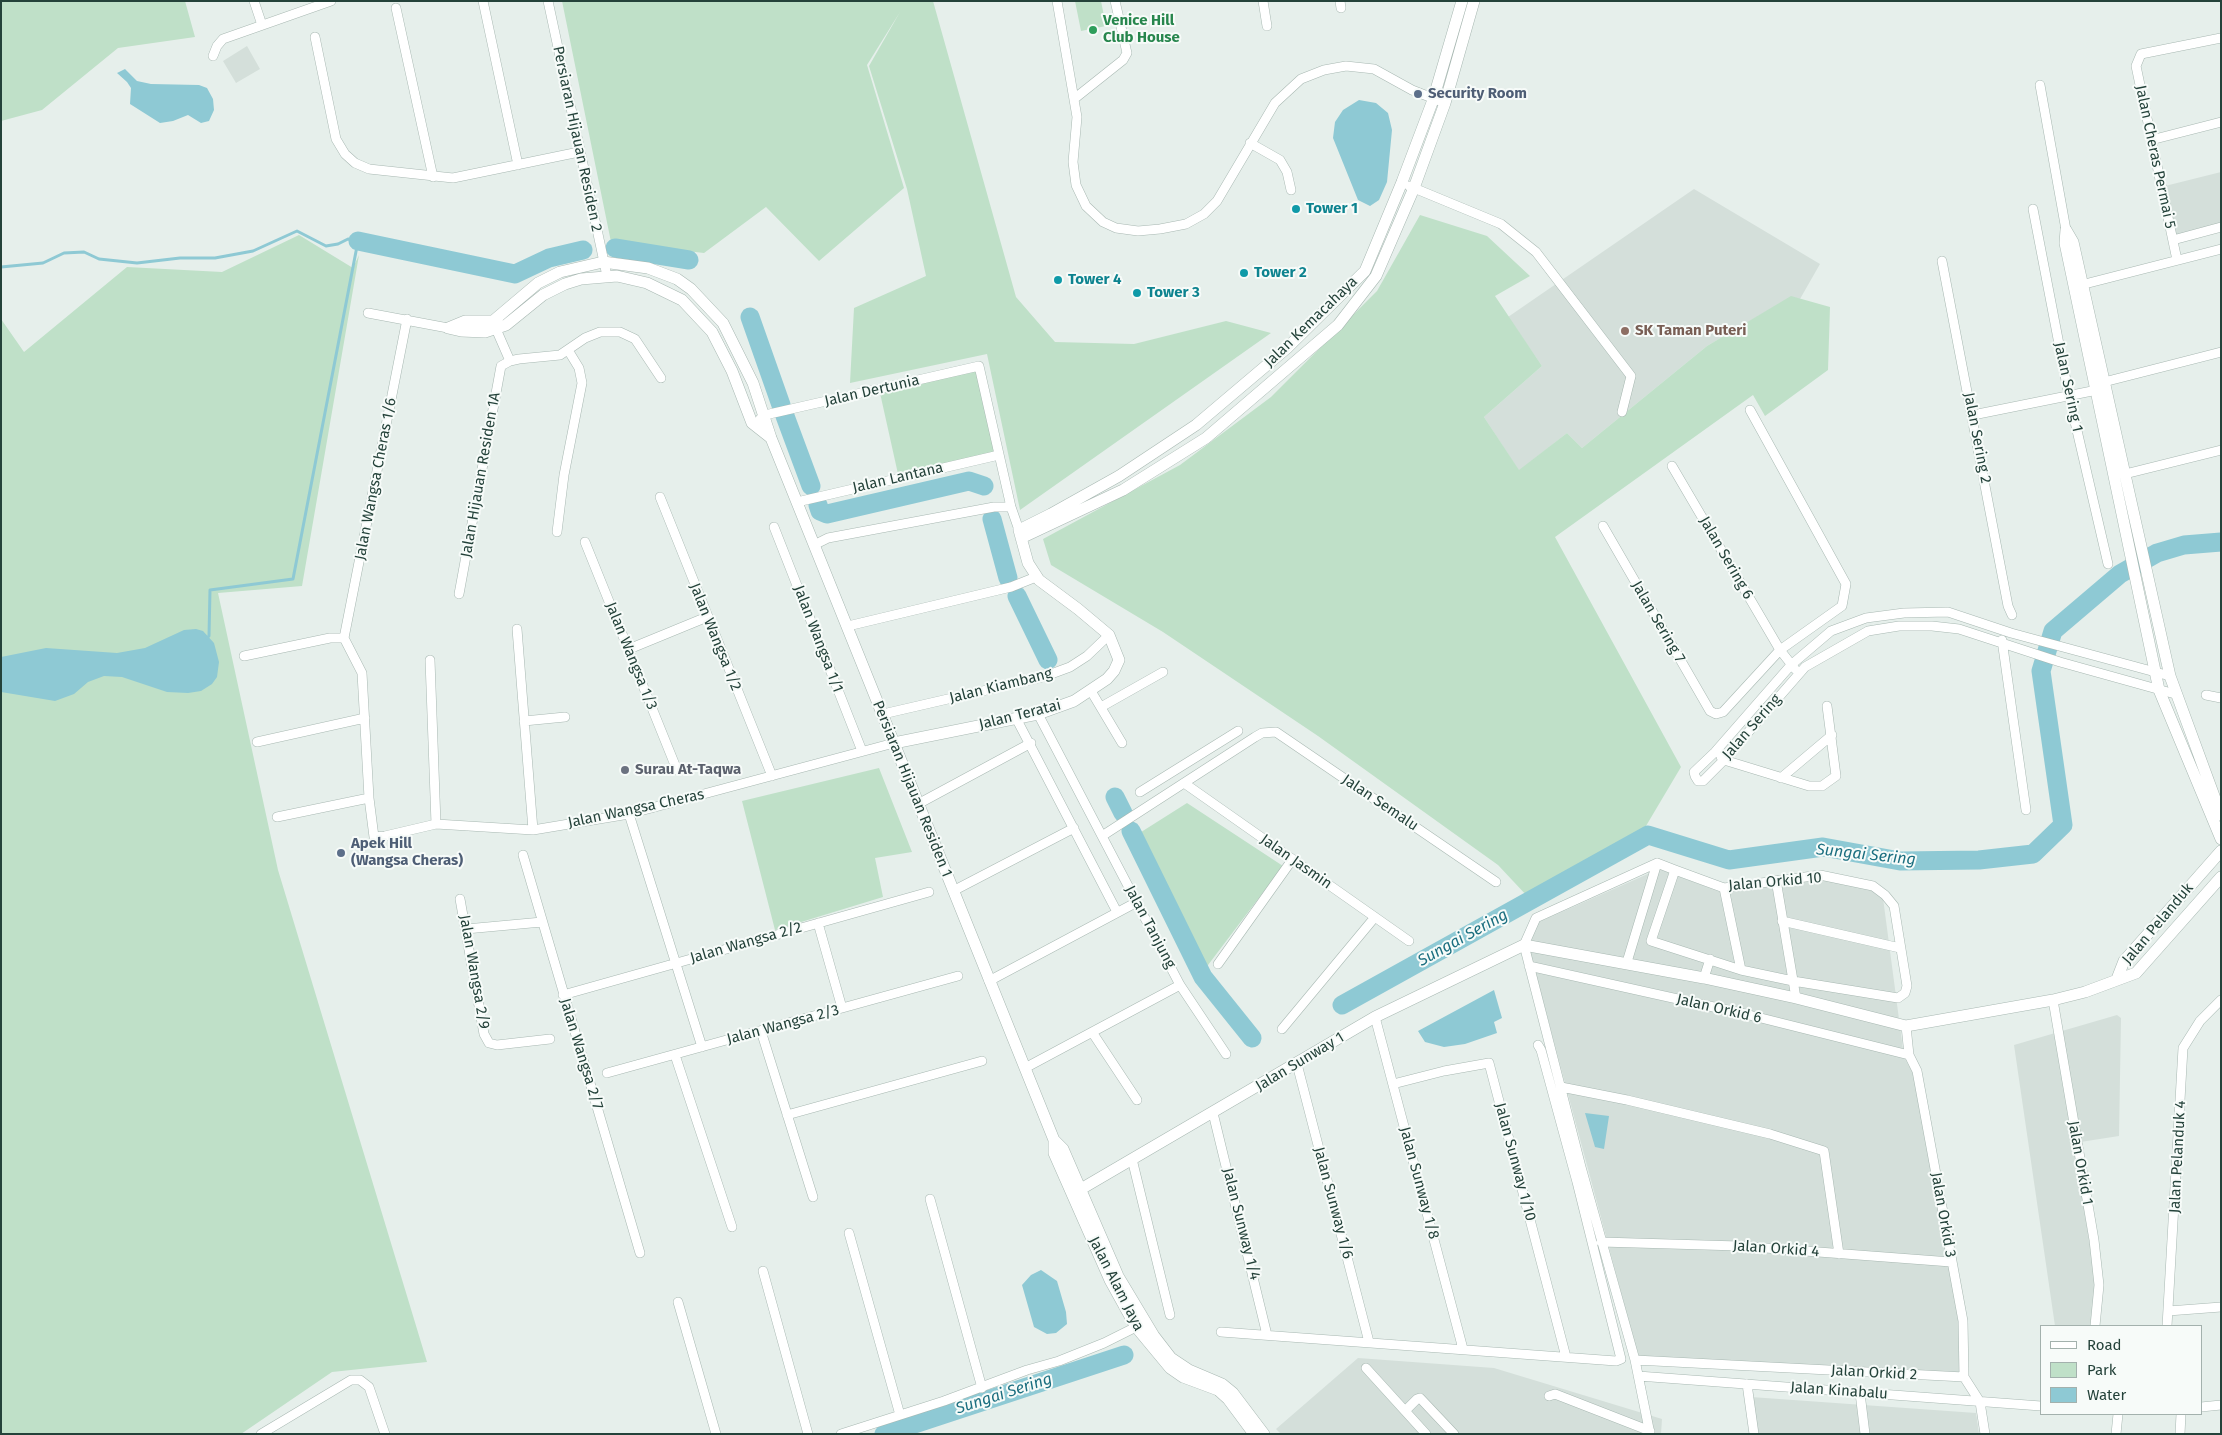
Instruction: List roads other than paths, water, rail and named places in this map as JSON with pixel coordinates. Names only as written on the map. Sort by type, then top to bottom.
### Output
[{"type":"street","points":[[254,1],[262,25]]},
{"type":"street","points":[[213,56],[217,46],[223,39],[331,1]]},
{"type":"street","points":[[483,1],[518,165]]},
{"type":"street","name":"Persiaran Hijauan Residen 2","points":[[548,1],[607,276]]},
{"type":"street","points":[[1058,1],[1077,117],[1074,162],[1076,185],[1086,206],[1103,222],[1116,228],[1138,231],[1160,229],[1186,224],[1204,214],[1217,201],[1275,103],[1302,79],[1324,70],[1346,66],[1374,69],[1433,100],[1445,103]]},
{"type":"street","points":[[1074,99],[1123,60],[1127,53],[1115,1]]},
{"type":"street","points":[[1263,1],[1267,26]]},
{"type":"street","name":"Jalan Kemacahaya","points":[[1020,534],[1119,476],[1196,425],[1287,348],[1364,271],[1402,182],[1433,100],[1462,1]]},
{"type":"street","name":"Jalan Kemacahaya","points":[[1020,534],[1123,490],[1206,438],[1338,325],[1376,276],[1414,188],[1445,103],[1474,1]]},
{"type":"street","points":[[396,8],[433,177]]},
{"type":"street","points":[[315,37],[336,139],[345,154],[355,163],[369,169],[453,178],[579,152]]},
{"type":"street","name":"Jalan Cheras Permai 5","points":[[2177,260],[2136,66],[2141,54],[2221,38]]},
{"type":"street","points":[[2040,85],[2066,230],[2065,243],[2078,286],[2100,386],[2126,540],[2159,690],[2221,839]]},
{"type":"street","points":[[2152,140],[2221,122]]},
{"type":"street","points":[[1250,143],[1280,160],[1287,172],[1291,190]]},
{"type":"street","points":[[1402,182],[1501,224],[1536,252],[1631,376],[1622,412]]},
{"type":"street","name":"Jalan Sering 1","points":[[2032,209],[2069,396],[2108,564]]},
{"type":"street","points":[[2173,240],[2221,227]]},
{"type":"street","points":[[2078,286],[2221,249]]},
{"type":"street","name":"Jalan Sering 2","points":[[1942,261],[1973,415],[2008,606],[2012,614]]},
{"type":"street","name":"Persiaran Hijauan Residen 1","points":[[494,325],[538,283],[560,272],[604,262],[648,268],[677,279],[691,289],[723,323],[747,368],[765,415],[771,438],[989,981],[1054,1140],[1063,1149],[1076,1202]]},
{"type":"street","points":[[368,313],[407,319],[461,331],[485,332],[494,325],[513,321],[544,295],[566,284],[593,277],[607,276],[616,276],[647,283],[682,300],[712,332],[732,370],[752,423]]},
{"type":"street","name":"Jalan Wangsa Cheras 1/6","points":[[344,638],[407,319]]},
{"type":"street","points":[[712,332],[723,323]]},
{"type":"street","points":[[494,325],[510,361],[556,356],[585,338],[600,332],[620,332],[635,339],[661,378]]},
{"type":"street","points":[[557,532],[564,476],[582,382],[579,368],[568,350]]},
{"type":"street","points":[[1973,415],[2069,396],[2221,352]]},
{"type":"street","name":"Jalan Hijauan Residen 1A","points":[[459,594],[501,366],[510,361]]},
{"type":"street","name":"Jalan Dertunia","points":[[752,423],[765,415],[980,366],[999,455]]},
{"type":"street","points":[[2100,386],[2125,474],[2175,694],[2221,815]]},
{"type":"street","points":[[1750,410],[1846,584],[1842,606],[1780,650]]},
{"type":"street","name":"Persiaran Hijauan Residen 1","points":[[752,423],[771,438]]},
{"type":"street","points":[[2125,474],[2221,450]]},
{"type":"street","points":[[999,455],[1011,507],[1020,534]]},
{"type":"street","name":"Jalan Lantana","points":[[797,502],[999,455]]},
{"type":"street","name":"Jalan Sering 6","points":[[1672,466],[1780,650],[1799,672]]},
{"type":"street","name":"Jalan Wangsa 1/2","points":[[660,497],[772,776]]},
{"type":"street","points":[[814,544],[828,538],[994,507],[1011,507]]},
{"type":"street","name":"Jalan Sering 7","points":[[1603,526],[1710,711],[1716,714],[1723,712],[1780,650]]},
{"type":"street","name":"Jalan Wangsa 1/1","points":[[774,527],[862,751]]},
{"type":"street","name":"Jalan Teratai","points":[[894,743],[1038,714],[1074,701],[1107,679],[1114,671],[1119,660],[1109,635],[1036,577],[1028,563],[1020,534]]},
{"type":"street","name":"Jalan Wangsa 1/3","points":[[585,542],[677,770]]},
{"type":"street","points":[[848,626],[1011,587],[1036,577]]},
{"type":"street","name":"Jalan Sering","points":[[2155,672],[2007,632],[1948,612],[1904,613],[1866,618],[1831,631],[1791,665],[1715,752],[1694,772],[1698,781],[1703,781],[1724,760],[1799,672],[1838,646],[1868,631],[1899,626],[1959,629],[2060,662],[2175,694]]},
{"type":"street","points":[[629,648],[707,617]]},
{"type":"street","points":[[517,629],[533,830]]},
{"type":"street","points":[[2007,632],[2004,644],[2026,810]]},
{"type":"street","name":"Jalan Kiambang","points":[[883,714],[1043,677],[1070,667],[1087,656],[1109,635]]},
{"type":"street","points":[[244,656],[330,638],[344,638],[362,674],[369,798],[277,817]]},
{"type":"street","points":[[430,660],[436,824]]},
{"type":"street","points":[[1101,707],[1163,672]]},
{"type":"street","points":[[2155,672],[2170,676]]},
{"type":"street","points":[[1091,691],[1122,743]]},
{"type":"street","points":[[2206,695],[2221,698]]},
{"type":"street","points":[[1715,752],[1724,760],[1808,786],[1822,786],[1836,776],[1827,706]]},
{"type":"street","name":"Jalan Tanjung","points":[[1025,1068],[1180,985],[1038,714]]},
{"type":"street","points":[[524,721],[565,717]]},
{"type":"street","points":[[257,742],[365,718]]},
{"type":"street","points":[[1016,718],[1031,743],[1117,912]]},
{"type":"street","points":[[1140,792],[1238,731]]},
{"type":"street","name":"Jalan Semalu","points":[[1184,783],[1262,734],[1276,732],[1496,882]]},
{"type":"street","points":[[1782,778],[1832,735]]},
{"type":"street","name":"Jalan Wangsa Cheras","points":[[369,798],[374,836],[385,836],[436,824],[533,830],[629,814],[894,743]]},
{"type":"street","points":[[918,804],[1031,743]]},
{"type":"street","points":[[1102,836],[1184,783]]},
{"type":"street","name":"Jalan Jasmin","points":[[1184,783],[1409,941]]},
{"type":"street","points":[[629,814],[702,1047]]},
{"type":"street","points":[[953,891],[1074,828]]},
{"type":"street","name":"Jalan Pelanduk","points":[[2117,979],[2124,961],[2221,851]]},
{"type":"street","name":"Jalan Wangsa 2/7","points":[[523,855],[640,1253]]},
{"type":"street","points":[[1218,964],[1292,860]]},
{"type":"street","points":[[1650,1432],[1635,1360],[1601,1242],[1524,945],[1536,918],[1658,863]]},
{"type":"street","points":[[1626,962],[1658,863]]},
{"type":"street","name":"Jalan Orkid 10","points":[[1658,863],[1724,888],[1820,875],[1873,886],[1885,895],[1894,906],[1907,986],[1905,993],[1898,998],[1793,981]]},
{"type":"street","points":[[1676,870],[1652,941],[1740,970],[1793,981]]},
{"type":"street","name":"Jalan Pelanduk","points":[[2117,979],[2136,973],[2221,877]]},
{"type":"street","points":[[1776,880],[1796,998]]},
{"type":"street","points":[[1724,888],[1740,970]]},
{"type":"street","name":"Jalan Wangsa 2/2","points":[[563,995],[929,892]]},
{"type":"street","name":"Jalan Wangsa 2/9","points":[[460,899],[484,1034],[489,1043],[497,1045],[550,1038]]},
{"type":"street","points":[[989,981],[1137,902]]},
{"type":"street","points":[[1282,1029],[1375,917]]},
{"type":"street","points":[[1782,921],[1900,948]]},
{"type":"street","points":[[466,930],[542,922]]},
{"type":"street","points":[[818,923],[842,1008]]},
{"type":"street","points":[[1524,945],[1626,962],[1704,978],[1796,998],[1906,1026],[2052,1000],[2085,992],[2117,979]]},
{"type":"street","name":"Jalan Sunway 1","points":[[1081,1189],[1375,1017],[1524,945]]},
{"type":"street","points":[[1704,978],[1710,959]]},
{"type":"street","name":"Jalan Orkid 6","points":[[1529,966],[1745,1014],[1909,1055]]},
{"type":"street","name":"Jalan Wangsa 2/3","points":[[607,1074],[958,976]]},
{"type":"street","points":[[1180,985],[1226,1054]]},
{"type":"street","name":"Jalan Orkid 1","points":[[2052,1000],[2094,1240],[2099,1285],[2095,1325]]},
{"type":"street","name":"Jalan Pelanduk 4","points":[[2168,1325],[2183,1048],[2200,1021],[2221,1000]]},
{"type":"street","name":"Jalan Sunway 1/8","points":[[1375,1017],[1463,1349]]},
{"type":"street","name":"Jalan Orkid 3","points":[[1906,1026],[1909,1055],[1917,1070],[1963,1321],[1964,1377]]},
{"type":"street","points":[[761,1031],[813,1197]]},
{"type":"street","points":[[1092,1032],[1137,1100]]},
{"type":"street","points":[[1222,1332],[1616,1361],[1621,1359],[1577,1182],[1541,1050],[1538,1045]]},
{"type":"street","points":[[675,1055],[732,1227]]},
{"type":"street","points":[[787,1115],[982,1061]]},
{"type":"street","name":"Jalan Sunway 1/10","points":[[1393,1084],[1444,1070],[1489,1063],[1566,1357]]},
{"type":"street","name":"Jalan Sunway 1/6","points":[[1297,1064],[1369,1342]]},
{"type":"street","points":[[1561,1087],[1628,1100],[1770,1134],[1824,1152],[1839,1254]]},
{"type":"street","name":"Jalan Sunway 1/4","points":[[1213,1113],[1267,1335]]},
{"type":"street","points":[[1132,1159],[1170,1315]]},
{"type":"street","points":[[1071,1179],[1094,1182],[1088,1206]]},
{"type":"street","name":"Persiaran Hijauan Residen 1","points":[[1071,1179],[1081,1189]]},
{"type":"street","points":[[1076,1202],[1081,1189]]},
{"type":"street","name":"Jalan Alam Jaya","points":[[1081,1189],[1118,1276],[1154,1336],[1171,1358],[1189,1370],[1222,1384],[1233,1393],[1264,1434]]},
{"type":"street","points":[[930,1199],[982,1388]]},
{"type":"street","name":"Jalan Alam Jaya","points":[[1076,1202],[1110,1280],[1136,1327],[1170,1368],[1183,1377],[1218,1390],[1254,1434]]},
{"type":"street","points":[[849,1233],[900,1415]]},
{"type":"street","name":"Jalan Orkid 4","points":[[1601,1242],[1739,1246],[1951,1262]]},
{"type":"street","points":[[763,1271],[808,1434]]},
{"type":"street","points":[[841,1434],[982,1388],[1027,1370],[1068,1358],[1136,1327],[1138,1314],[1128,1293]]},
{"type":"street","points":[[678,1302],[716,1434]]},
{"type":"street","points":[[2168,1311],[2221,1307]]},
{"type":"street","points":[[1136,1327],[1142,1330],[1171,1358]]},
{"type":"street","name":"Jalan Orkid 2","points":[[1635,1360],[1964,1377]]},
{"type":"street","points":[[1366,1368],[1426,1434]]},
{"type":"street","name":"Jalan Kinabalu","points":[[1638,1376],[2040,1406]]},
{"type":"street","points":[[1964,1377],[1980,1402],[1985,1434]]},
{"type":"street","points":[[266,1432],[351,1380],[360,1380],[369,1387],[385,1434]]},
{"type":"street","points":[[1747,1384],[1754,1434]]},
{"type":"street","points":[[1860,1393],[1866,1434]]},
{"type":"street","points":[[1549,1396],[1554,1394],[1650,1432]]},
{"type":"street","points":[[1405,1412],[1420,1398],[1454,1434]]},
{"type":"street","points":[[2202,1407],[2221,1405]]},
{"type":"street","points":[[2116,1434],[2118,1415]]},
{"type":"street","points":[[2180,1434],[2181,1415]]},
{"type":"water","points":[[125,69],[137,81],[151,84],[199,85],[207,88],[213,99],[214,110],[209,121],[201,123],[188,115],[173,121],[160,123],[130,104],[131,88],[117,73]]},
{"type":"water","points":[[1359,100],[1376,103],[1388,113],[1392,130],[1387,182],[1379,200],[1370,206],[1358,200],[1333,138],[1335,122],[1343,110]]},
{"type":"water","points":[[196,629],[203,631],[214,643],[219,662],[217,677],[212,684],[201,691],[188,693],[167,692],[122,677],[104,676],[88,682],[74,694],[55,701],[1,692],[1,657],[46,648],[117,653],[145,648],[184,630]]},
{"type":"water","points":[[1494,990],[1502,1018],[1494,1022],[1497,1033],[1465,1044],[1444,1047],[1425,1042],[1418,1031]]},
{"type":"water","points":[[1585,1113],[1609,1116],[1604,1149],[1595,1147]]},
{"type":"water","points":[[1041,1270],[1057,1281],[1066,1312],[1067,1324],[1056,1333],[1047,1334],[1034,1327],[1022,1285],[1031,1275]]},
{"type":"waterway","points":[[1,267],[43,263],[64,253],[84,252],[99,259],[137,263],[180,258],[215,258],[253,251],[297,231],[326,246],[338,244],[348,239],[358,241],[293,579],[210,590],[209,636],[207,638]]},
{"type":"waterway","points":[[358,241],[515,274],[549,258],[583,250]]},
{"type":"waterway","points":[[615,248],[689,260]]},
{"type":"waterway","points":[[750,317],[781,405]]},
{"type":"waterway","points":[[785,416],[811,486]]},
{"type":"waterway","points":[[818,505],[820,511],[827,514],[969,481],[984,486]]},
{"type":"waterway","points":[[992,519],[1008,578]]},
{"type":"waterway","name":"Sungai Sering","points":[[1342,1005],[1648,835],[1729,860],[1823,847],[1900,861],[1979,860],[2033,854],[2063,825],[2041,671],[2053,631],[2120,574],[2157,553],[2184,545],[2221,542]]},
{"type":"waterway","points":[[1017,596],[1048,660]]},
{"type":"waterway","points":[[1115,797],[1123,813]]},
{"type":"waterway","points":[[1131,831],[1203,977],[1252,1038]]},
{"type":"waterway","name":"Sungai Sering","points":[[884,1434],[1124,1355]]},
{"type":"place","name":"Venice Hill Club House","points":[[1093,30]]},
{"type":"place","name":"Security Room","points":[[1418,94]]},
{"type":"place","name":"Tower 1","points":[[1296,209]]},
{"type":"place","name":"Tower 2","points":[[1244,273]]},
{"type":"place","name":"Tower 4","points":[[1058,280]]},
{"type":"place","name":"Tower 3","points":[[1137,293]]},
{"type":"place","name":"SK Taman Puteri","points":[[1625,331]]},
{"type":"place","name":"Surau At-Taqwa","points":[[625,770]]},
{"type":"place","name":"Apek Hill (Wangsa Cheras)","points":[[341,853]]}]
